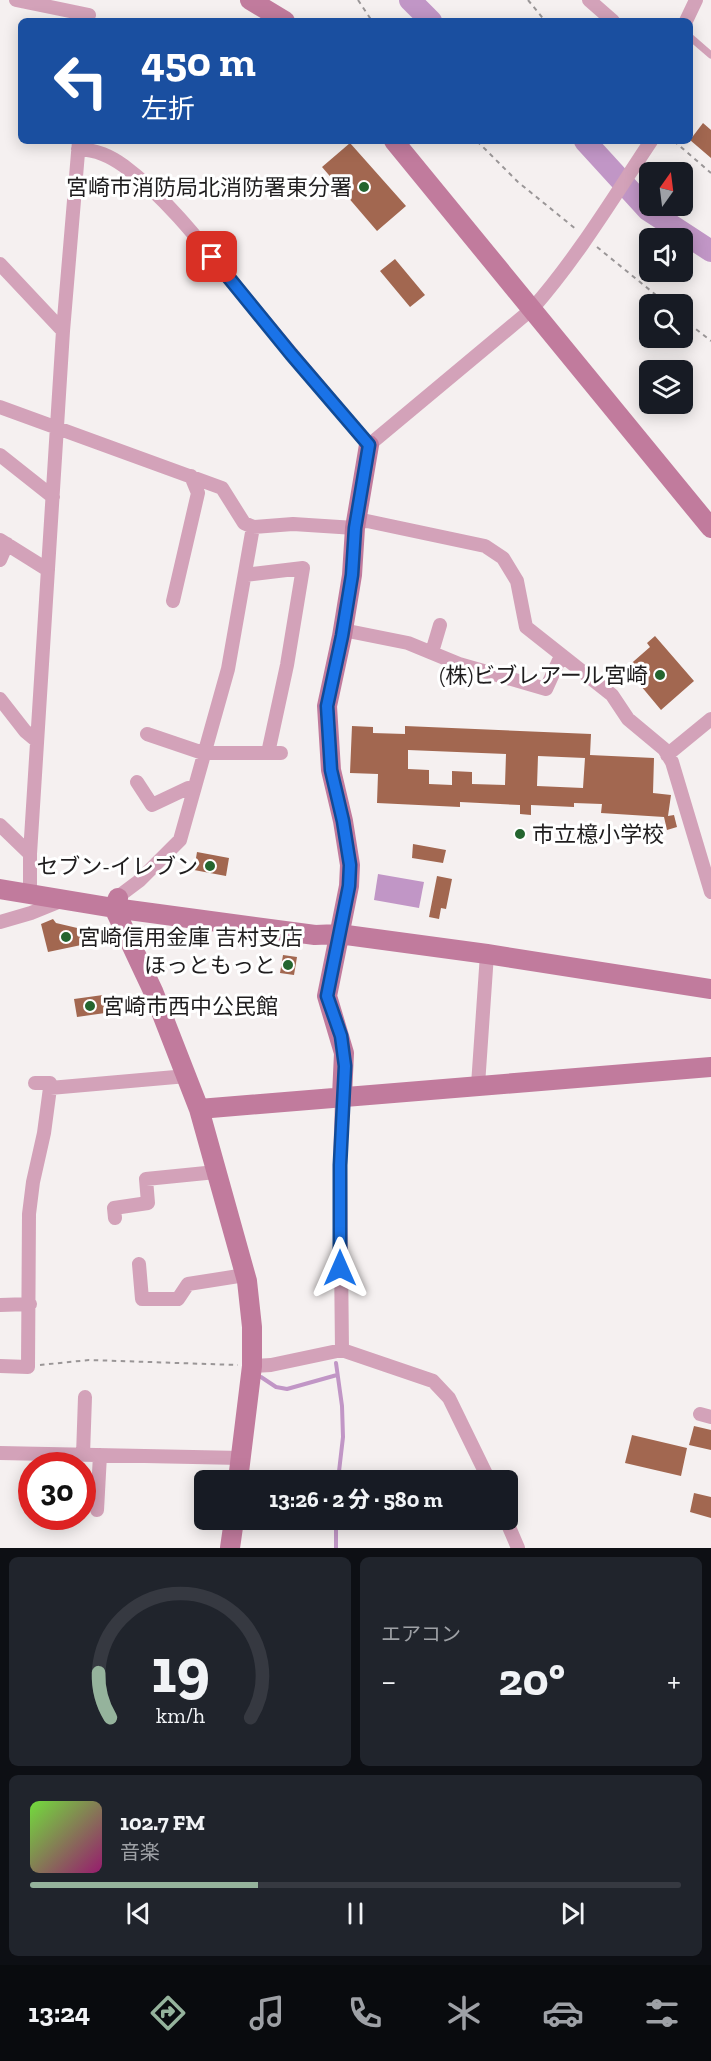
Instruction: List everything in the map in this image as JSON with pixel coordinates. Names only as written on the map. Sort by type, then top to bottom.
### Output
[{"type":"street","points":[[16,0],[89,18],[91,0]]},
{"type":"street","points":[[250,0],[280,18]]},
{"type":"street","points":[[589,0],[610,18]]},
{"type":"street","points":[[687,18],[696,0]]},
{"type":"street","points":[[396,144],[711,528]]},
{"type":"street","points":[[342,1350],[340,1165],[344,1053],[327,996],[350,865],[331,770],[327,706],[352,575],[355,525],[369,445],[532,309],[548,291],[649,144]]},
{"type":"street","points":[[31,888],[30,854],[63,332],[79,145],[108,155],[151,189],[212,257],[369,445]]},
{"type":"street","points":[[0,264],[63,332]]},
{"type":"street","points":[[0,407],[222,488],[244,523],[253,528],[293,524],[355,525],[367,521],[485,546],[504,558],[517,581],[526,627],[612,695],[628,719],[664,749],[672,762],[711,892]]},
{"type":"street","points":[[0,455],[53,497]]},
{"type":"street","points":[[173,601],[198,493],[191,476]]},
{"type":"street","points":[[0,878],[64,899],[117,902],[180,840],[228,669],[253,528]]},
{"type":"street","points":[[0,560],[3,542],[48,570]]},
{"type":"street","points":[[147,734],[203,753],[274,753],[303,568],[245,575]]},
{"type":"street","points":[[432,652],[440,625]]},
{"type":"street","points":[[343,630],[408,643],[459,664],[546,689],[561,656]]},
{"type":"street","points":[[0,699],[25,731],[37,741]]},
{"type":"street","points":[[667,755],[711,719]]},
{"type":"street","points":[[137,782],[152,805],[188,788],[193,788]]},
{"type":"street","points":[[0,825],[30,854]]},
{"type":"street","points":[[0,890],[31,888],[117,902],[318,927],[339,934],[487,954],[711,989]]},
{"type":"street","points":[[0,922],[31,913],[64,899]]},
{"type":"street","points":[[117,902],[199,1109],[245,1275],[252,1327],[252,1366],[239,1470]]},
{"type":"street","points":[[478,1085],[487,954]]},
{"type":"street","points":[[199,1109],[711,1067]]},
{"type":"street","points":[[50,1088],[186,1076]]},
{"type":"street","points":[[0,1366],[28,1367],[29,1214],[50,1088],[50,1083],[35,1083]]},
{"type":"street","points":[[114,1218],[114,1208],[148,1203],[146,1179],[216,1172]]},
{"type":"street","points":[[139,1264],[142,1299],[178,1299],[188,1284],[245,1275]]},
{"type":"street","points":[[0,1305],[30,1304]]},
{"type":"street","points":[[252,1366],[271,1365],[342,1350],[433,1381],[449,1398],[484,1470]]},
{"type":"street","points":[[83,1452],[85,1397]]},
{"type":"street","points":[[0,1453],[18,1453]]},
{"type":"street","points":[[97,1510],[99,1455],[241,1458]]},
{"type":"street","points":[[230,1548],[233,1530]]},
{"type":"street","points":[[510,1530],[518,1548]]},
{"type":"lane","points":[[693,40],[711,55]]},
{"type":"path","points":[[358,0],[370,18]]},
{"type":"path","points":[[528,0],[543,18]]},
{"type":"path","points":[[480,144],[518,182],[587,235],[655,294]]},
{"type":"path","points":[[677,144],[711,173]]},
{"type":"path","points":[[693,327],[711,341]]},
{"type":"path","points":[[28,1367],[90,1360],[252,1366]]},
{"type":"shaded area","points":[[378,874],[424,882],[419,908],[374,900]]},
{"type":"building","points":[[703,123],[711,130],[711,158],[693,143],[693,136]]},
{"type":"building","name":"宮崎市消防局北消防署東分署","points":[[351,144],[406,206],[377,231],[322,167]]},
{"type":"building","points":[[395,259],[425,295],[410,307],[380,271]]},
{"type":"building","name":"(株)ビブレアール宮崎","points":[[655,636],[694,681],[661,710],[626,668],[650,647],[647,643]]},
{"type":"building","points":[[352,726],[373,727],[373,733],[405,734],[405,726],[591,734],[590,755],[654,758],[653,793],[671,795],[668,816],[674,815],[677,827],[667,830],[664,817],[601,813],[602,804],[574,803],[574,807],[531,805],[531,815],[520,814],[520,805],[460,802],[460,807],[377,803],[378,774],[350,773]],"holes":[[[408,750],[506,754],[505,785],[472,784],[472,772],[452,771],[452,785],[429,784],[429,770],[408,769]],[[538,756],[585,758],[583,788],[537,786]]]},
{"type":"building","points":[[413,844],[446,850],[443,863],[412,858]]},
{"type":"building","name":"セブン-イレブン","points":[[197,852],[229,858],[226,876],[194,870]]},
{"type":"building","points":[[437,876],[452,879],[446,909],[441,908],[439,919],[429,917]]},
{"type":"building","name":"宮崎信用金庫 吉村支店","points":[[53,919],[56,923],[90,931],[86,944],[48,952],[41,924]]},
{"type":"building","name":"ほっともっと","points":[[283,955],[297,957],[294,975],[280,973]]},
{"type":"building","name":"宮崎市西中公民館","points":[[103,995],[105,1013],[77,1017],[74,999]]},
{"type":"building","points":[[694,1426],[711,1430],[711,1450],[689,1445]]},
{"type":"building","points":[[632,1435],[687,1448],[681,1476],[625,1463]]},
{"type":"building","points":[[694,1493],[711,1497],[711,1518],[690,1512]]},
{"type":"waterway","points":[[410,0],[428,18]]},
{"type":"waterway","points":[[588,144],[648,210],[711,251]]},
{"type":"waterway","points":[[336,1363],[342,1406],[343,1437],[339,1470]]},
{"type":"waterway","points":[[261,1377],[276,1387],[287,1389],[337,1375]]},
{"type":"waterway","points":[[336,1530],[336,1548]]},
{"type":"place","name":"宮崎市消防局北消防署東分署","points":[[364,187]]},
{"type":"place","name":"(株)ビブレアール宮崎","points":[[660,675]]},
{"type":"place","name":"市立檍小学校","points":[[520,834]]},
{"type":"place","name":"セブン-イレブン","points":[[210,866]]},
{"type":"place","name":"宮崎信用金庫 吉村支店","points":[[66,937]]},
{"type":"place","name":"ほっともっと","points":[[288,965]]},
{"type":"place","name":"宮崎市西中公民館","points":[[90,1006]]},
{"type":"route","points":[[212,257],[369,445],[355,528],[352,575],[327,706],[331,770],[350,865],[349,886],[327,996],[341,1036],[345,1066],[340,1165],[340,1268]]}]
